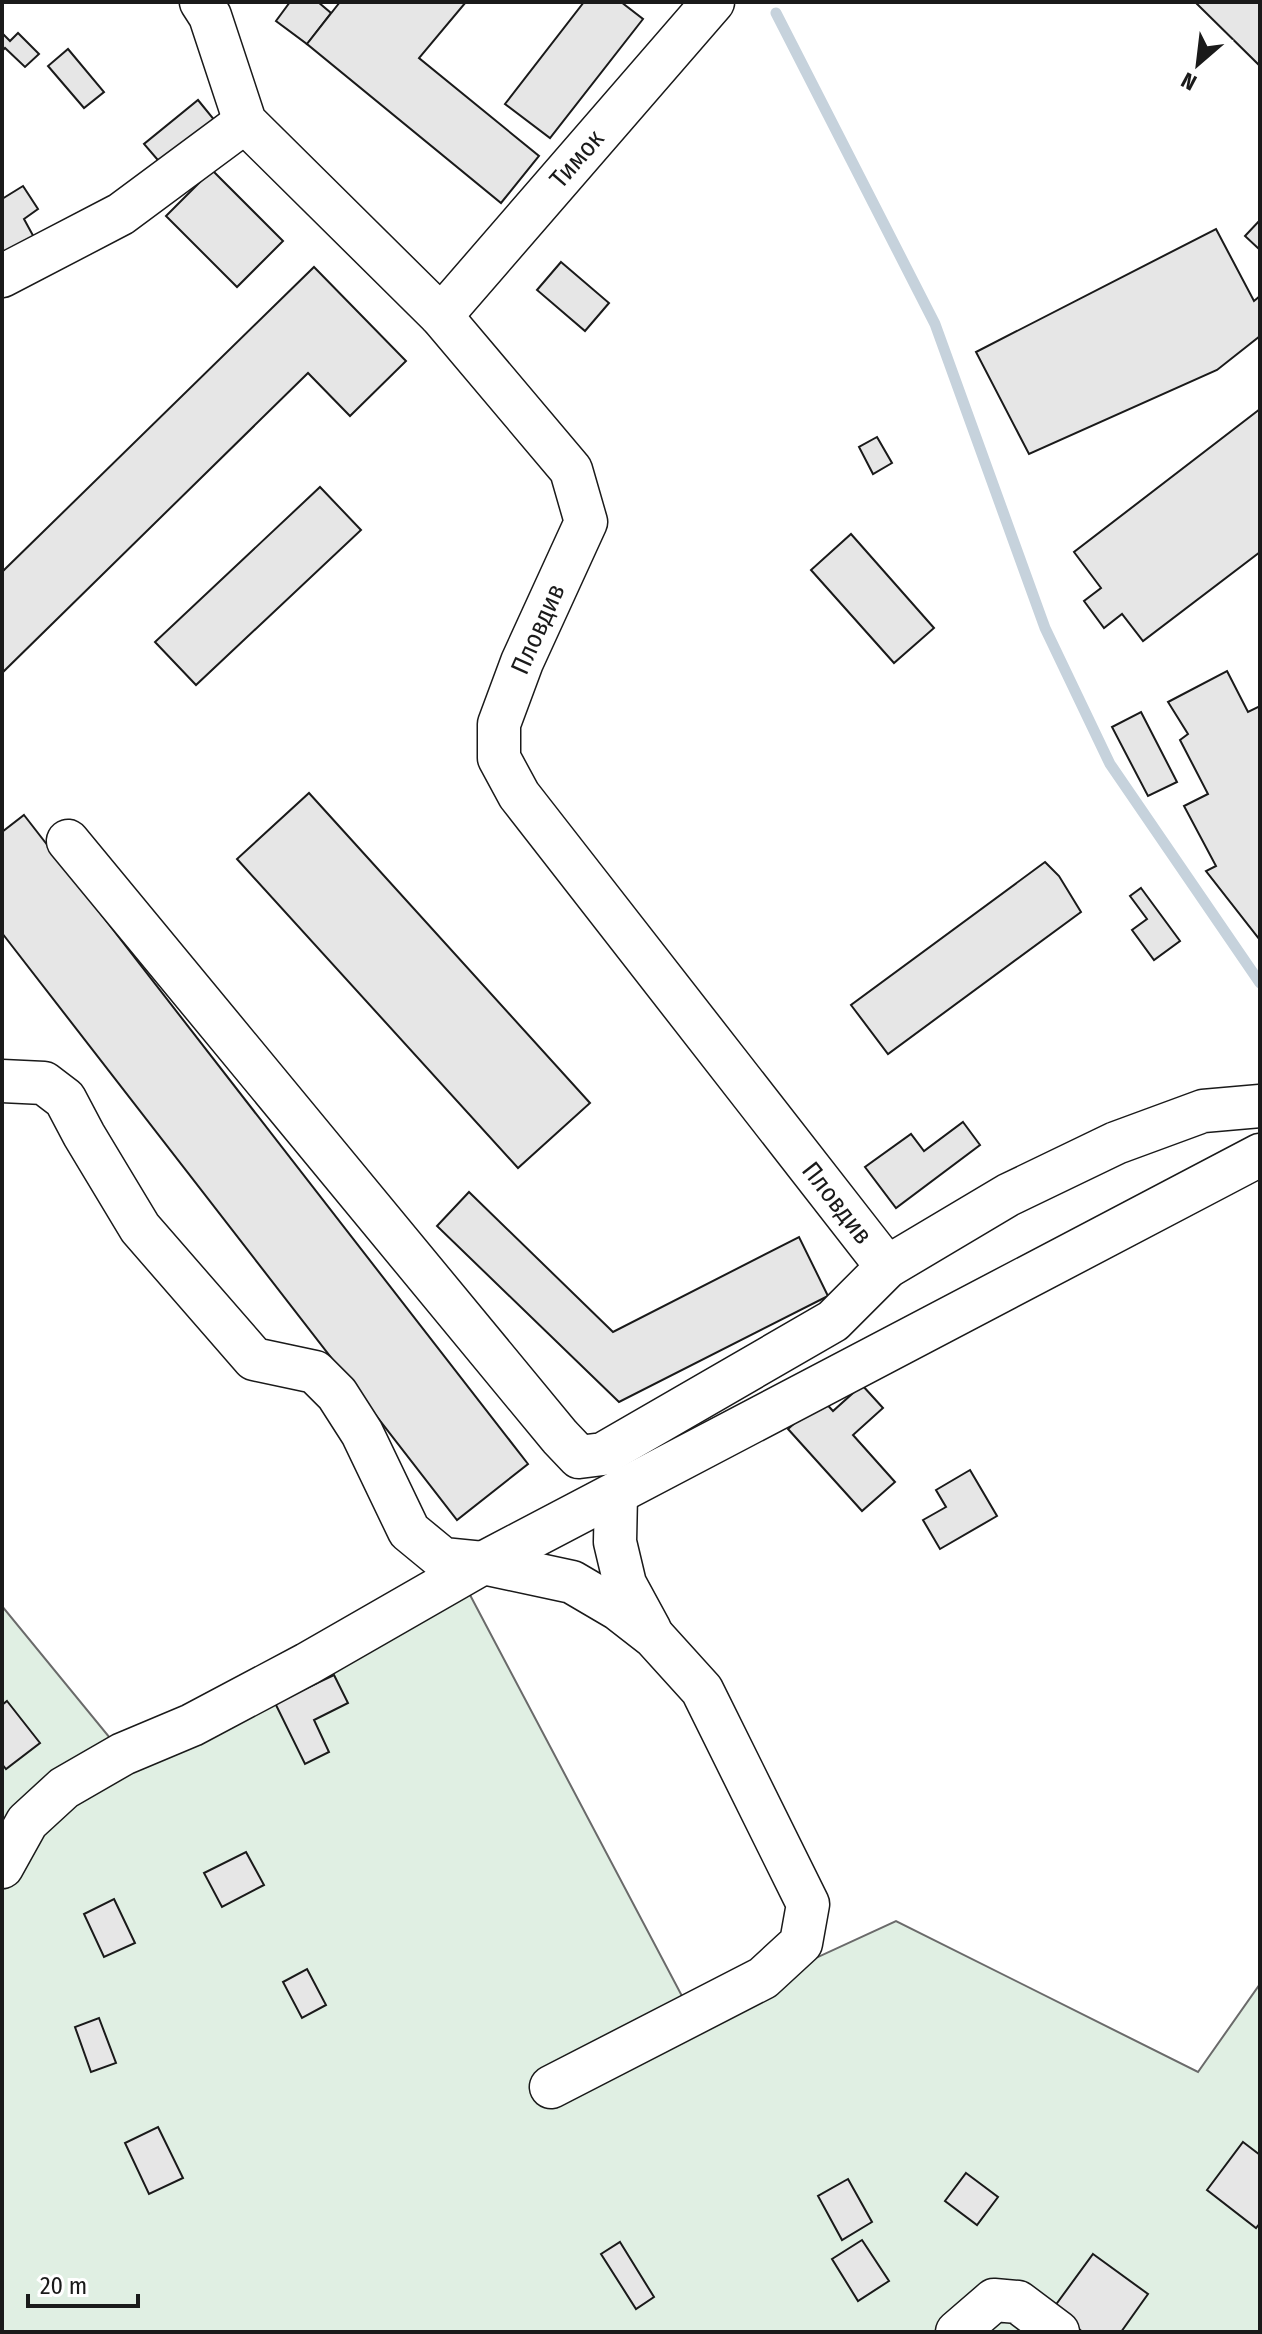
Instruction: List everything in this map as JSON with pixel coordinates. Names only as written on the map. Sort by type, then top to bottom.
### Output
[{"type":"street","name":"Пловдив","points":[[201,2],[210,16],[245,122],[441,316],[571,470],[586,522],[522,662],[499,724],[499,758],[519,795],[887,1267]]},
{"type":"street","name":"Тимок","points":[[441,316],[713,2]]},
{"type":"street","points":[[2,276],[121,214],[245,122]]},
{"type":"street","points":[[68,841],[579,1457],[603,1454],[833,1321],[887,1267],[1008,1195],[1116,1143],[1203,1111],[1260,1106]]},
{"type":"street","points":[[2,1081],[44,1083],[65,1099],[140,1228],[254,1359],[315,1372],[337,1394],[362,1433],[409,1531],[443,1559],[483,1563],[572,1582],[618,1609],[654,1637],[702,1690],[808,1904],[801,1943],[763,1978],[551,2087]]},
{"type":"street","points":[[2,1867],[27,1822],[64,1788],[135,1747],[192,1725],[307,1664],[483,1563],[1260,1155]]},
{"type":"street","points":[[616,1494],[615,1542],[625,1584],[654,1637]]},
{"type":"street","points":[[957,2332],[994,2300],[1018,2302],[1058,2332]]},
{"type":"green space","points":[[460,1576],[692,2015],[896,1921],[1198,2072],[1260,1984],[1260,2332],[2,2332],[2,1606],[123,1754]]},
{"type":"building","points":[[290,2],[318,2],[331,13],[307,44],[276,21]]},
{"type":"building","points":[[340,2],[466,2],[419,58],[539,156],[501,203],[307,44]]},
{"type":"building","points":[[584,2],[621,2],[643,19],[550,138],[505,104]]},
{"type":"building","points":[[1195,2],[1260,2],[1260,66]]},
{"type":"building","points":[[2,33],[10,41],[18,33],[39,54],[25,67],[5,48],[2,51]]},
{"type":"building","points":[[68,49],[104,92],[84,108],[48,66]]},
{"type":"building","points":[[198,100],[216,122],[163,166],[144,144]]},
{"type":"building","points":[[212,170],[283,241],[237,287],[166,216]]},
{"type":"building","points":[[23,186],[38,209],[24,219],[36,241],[2,257],[2,199]]},
{"type":"building","points":[[1260,220],[1260,250],[1245,236]]},
{"type":"building","points":[[1216,229],[1254,301],[1260,296],[1260,336],[1217,370],[1029,454],[976,352]]},
{"type":"building","points":[[561,262],[609,303],[585,331],[537,290]]},
{"type":"building","points":[[314,267],[406,361],[350,416],[308,373],[2,673],[2,572]]},
{"type":"building","points":[[1260,409],[1260,552],[1143,641],[1122,614],[1104,628],[1084,601],[1101,588],[1074,552]]},
{"type":"building","points":[[877,437],[892,463],[873,474],[859,447]]},
{"type":"building","points":[[320,487],[361,530],[196,685],[155,642]]},
{"type":"building","points":[[851,534],[934,628],[894,663],[811,570]]},
{"type":"building","points":[[1227,671],[1248,712],[1260,706],[1260,940],[1206,871],[1216,866],[1184,806],[1208,794],[1180,740],[1188,734],[1168,702]]},
{"type":"building","points":[[1141,712],[1177,782],[1148,796],[1112,727]]},
{"type":"building","points":[[309,793],[590,1103],[518,1168],[237,859]]},
{"type":"building","points":[[24,815],[528,1464],[457,1520],[2,933],[2,832]]},
{"type":"building","points":[[1045,862],[1059,876],[1081,912],[888,1054],[851,1005]]},
{"type":"building","points":[[1141,888],[1180,941],[1154,960],[1132,930],[1147,919],[1130,896]]},
{"type":"building","points":[[963,1122],[980,1145],[896,1208],[865,1167],[911,1134],[924,1151]]},
{"type":"building","points":[[469,1192],[613,1332],[799,1237],[828,1296],[619,1402],[437,1226]]},
{"type":"building","points":[[862,1385],[883,1408],[853,1435],[895,1482],[862,1511],[788,1429],[822,1399],[833,1411]]},
{"type":"building","points":[[970,1470],[997,1516],[940,1549],[923,1520],[946,1507],[936,1490]]},
{"type":"building","points":[[334,1675],[348,1703],[314,1720],[329,1752],[305,1764],[275,1703]]},
{"type":"building","points":[[7,1701],[40,1743],[6,1769],[2,1764],[2,1705]]},
{"type":"building","points":[[246,1852],[264,1885],[222,1907],[204,1873]]},
{"type":"building","points":[[114,1899],[135,1943],[104,1957],[84,1914]]},
{"type":"building","points":[[307,1969],[326,2005],[302,2018],[283,1982]]},
{"type":"building","points":[[99,2018],[116,2063],[91,2072],[75,2027]]},
{"type":"building","points":[[158,2127],[183,2178],[149,2194],[125,2143]]},
{"type":"building","points":[[1243,2142],[1260,2155],[1260,2223],[1256,2228],[1207,2190]]},
{"type":"building","points":[[966,2173],[998,2197],[977,2225],[945,2201]]},
{"type":"building","points":[[848,2179],[872,2222],[842,2240],[818,2196]]},
{"type":"building","points":[[862,2240],[889,2281],[858,2301],[832,2259]]},
{"type":"building","points":[[620,2242],[654,2297],[636,2309],[601,2254]]},
{"type":"building","points":[[1093,2254],[1148,2294],[1121,2332],[1083,2332],[1052,2310]]},
{"type":"waterway","points":[[776,13],[935,324],[1045,628],[1110,764],[1260,983]]}]
